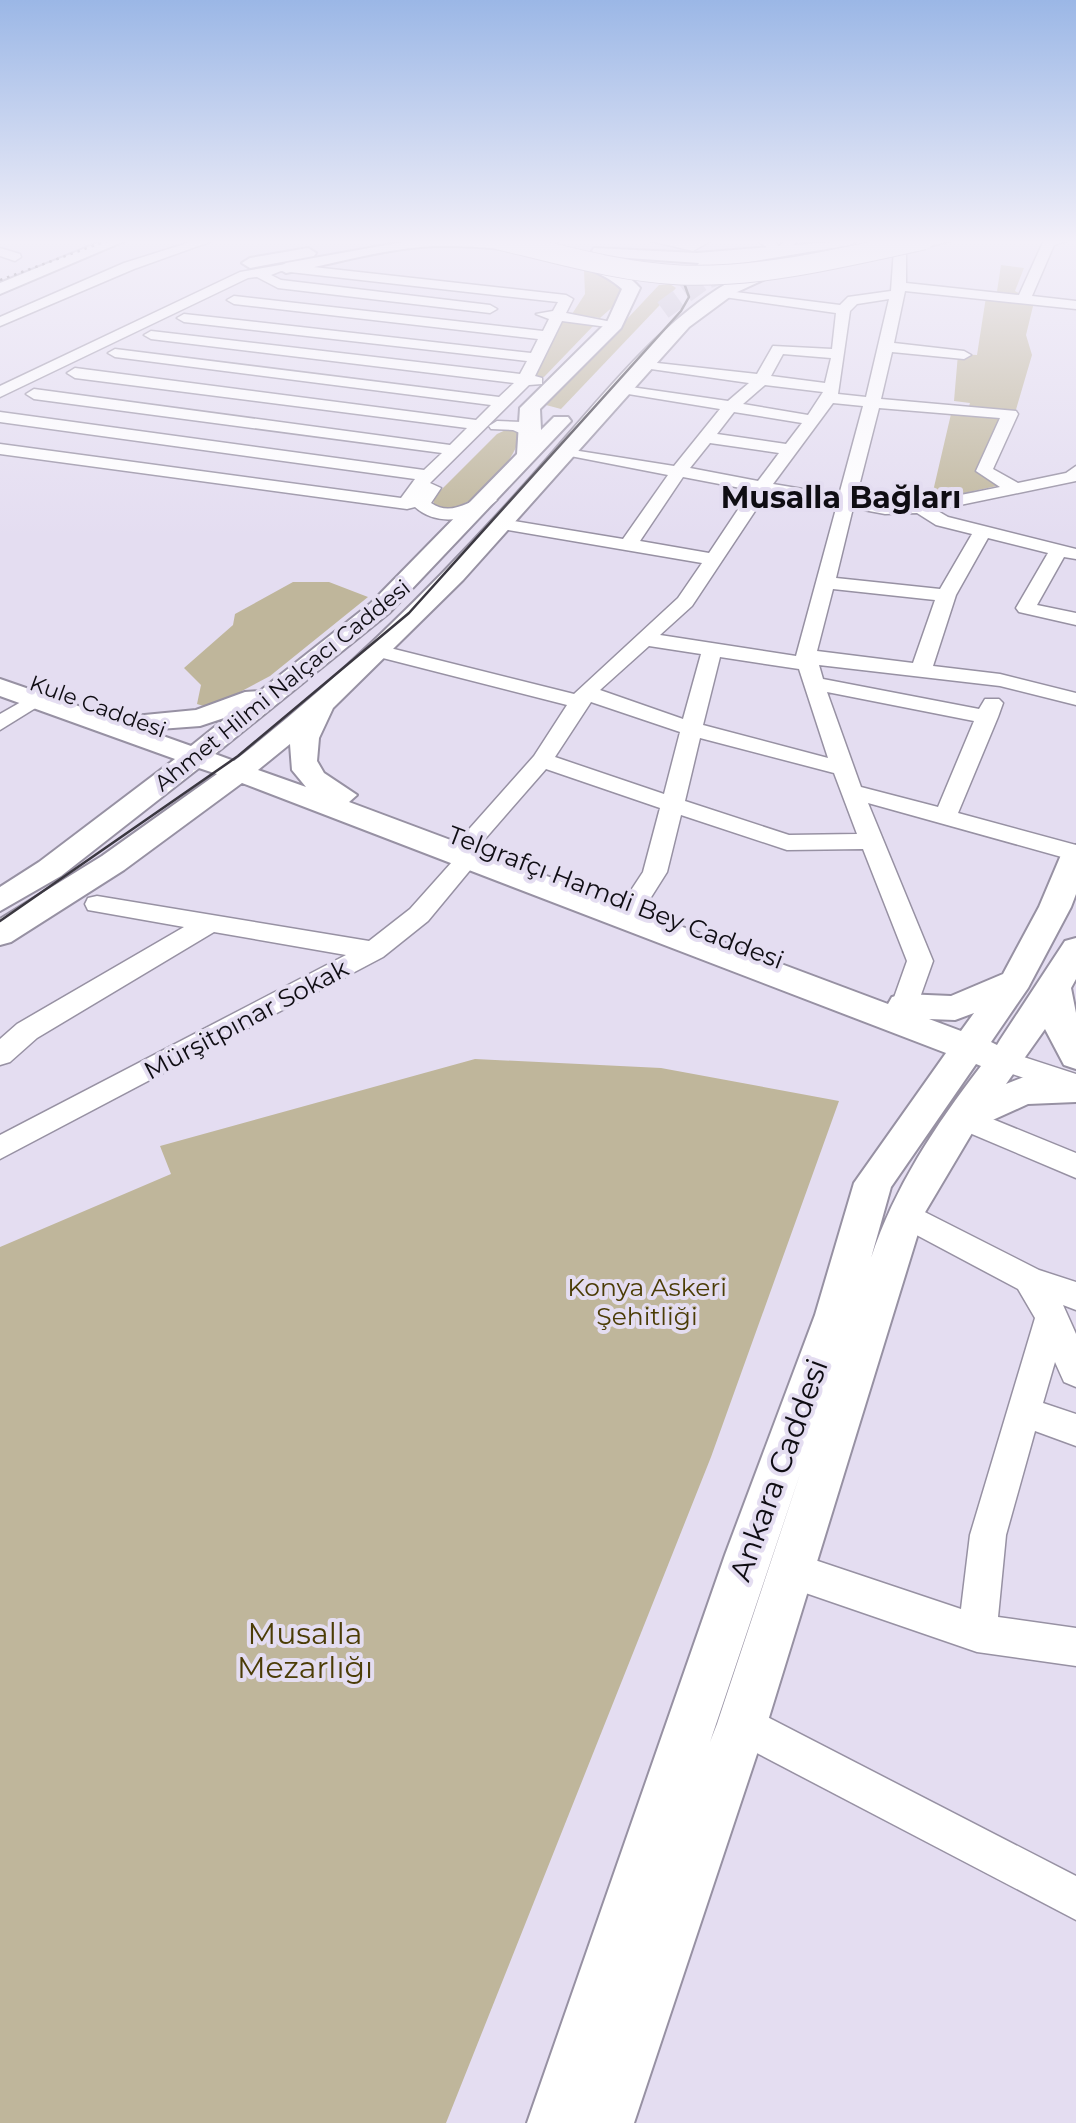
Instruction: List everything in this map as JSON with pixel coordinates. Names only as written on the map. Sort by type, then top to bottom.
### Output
[{"type":"main road","points":[[526,459],[530,408],[600,339]]},
{"type":"main road","name":"Ahmet Hilmi Nalçacı Caddesi","points":[[0,901],[203,752],[396,594],[649,339]]},
{"type":"main road","name":"Ahmet Hilmi Nalçacı Caddesi","points":[[0,934],[155,835],[245,768],[378,651],[502,524],[644,364],[659,339]]},
{"type":"main road","name":"Kule Caddesi","points":[[0,671],[245,768]]},
{"type":"main road","points":[[110,823],[137,772],[138,727],[221,712],[295,677]]},
{"type":"main road","name":"Kule Caddesi","points":[[0,687],[138,727]]},
{"type":"main road","name":"Telgrafçı Hamdi Bey Caddesi","points":[[332,691],[301,750],[309,776],[338,793],[469,850],[991,1048]]},
{"type":"main road","name":"Telgrafçı Hamdi Bey Caddesi","points":[[245,768],[310,798],[634,904],[900,1013]]},
{"type":"main road","points":[[155,835],[241,800],[275,795],[310,798]]},
{"type":"main road","name":"Ankara Caddesi","points":[[1036,984],[1055,906],[1076,854]]},
{"type":"main road","name":"Ankara Caddesi","points":[[557,2123],[748,1554],[835,1315],[873,1183],[944,1114],[1036,984],[1076,949]]},
{"type":"main road","points":[[1076,1056],[1036,984],[970,1005],[900,1013],[918,1044],[944,1114],[1024,1092],[1076,1087]]},
{"type":"main road","name":"Ankara Caddesi","points":[[604,2123],[742,1724],[906,1214],[931,1162],[944,1114]]},
{"type":"street","points":[[0,381],[99,339]]},
{"type":"street","points":[[0,392],[113,339]]},
{"type":"street","points":[[0,414],[143,339]]},
{"type":"street","points":[[184,339],[554,383]]},
{"type":"street","points":[[168,472],[323,381],[378,339]]},
{"type":"street","points":[[379,339],[536,358]]},
{"type":"street","points":[[415,502],[412,491],[493,416],[525,380],[546,339]]},
{"type":"street","points":[[830,394],[840,339]]},
{"type":"street","points":[[888,339],[824,582],[809,668],[847,780],[920,961],[900,1013]]},
{"type":"street","points":[[886,347],[964,355]]},
{"type":"street","points":[[628,545],[729,408],[760,380],[778,349],[839,354]]},
{"type":"street","points":[[115,353],[323,381],[493,416],[531,433]]},
{"type":"street","points":[[644,364],[760,380],[872,403],[1010,414],[984,471],[1016,488]]},
{"type":"street","points":[[75,373],[289,400],[493,416]]},
{"type":"street","points":[[622,388],[812,420]]},
{"type":"street","points":[[34,394],[454,450]]},
{"type":"street","name":"Mürşitpınar Sokak","points":[[0,1148],[374,951],[419,915],[542,760],[583,697],[685,602],[830,394]]},
{"type":"street","points":[[0,414],[428,476]]},
{"type":"street","points":[[415,502],[477,442],[493,416]]},
{"type":"street","points":[[706,437],[790,450]]},
{"type":"street","points":[[0,449],[415,502],[429,512],[446,515],[488,500]]},
{"type":"street","points":[[566,451],[884,509],[920,508],[1073,477],[1076,470]]},
{"type":"street","points":[[920,508],[942,521],[1067,552],[1026,608],[1076,619]]},
{"type":"street","points":[[502,524],[714,559]]},
{"type":"street","points":[[922,668],[946,595],[983,531]]},
{"type":"street","points":[[824,582],[946,595]]},
{"type":"street","points":[[644,639],[809,668],[987,717]]},
{"type":"street","points":[[634,904],[655,872],[712,649]]},
{"type":"street","points":[[378,651],[583,697],[692,728],[944,817],[1076,854]]},
{"type":"street","points":[[809,668],[922,668],[1000,680],[1076,699]]},
{"type":"street","points":[[944,817],[1000,680]]},
{"type":"street","points":[[0,724],[35,700]]},
{"type":"street","points":[[542,760],[787,843],[872,841]]},
{"type":"street","points":[[97,904],[374,951]]},
{"type":"street","points":[[0,1056],[27,1031],[210,923]]},
{"type":"street","points":[[991,1048],[1076,1073]]},
{"type":"street","points":[[991,1048],[1076,1087]]},
{"type":"street","points":[[944,1114],[1076,1166]]},
{"type":"street","points":[[906,1214],[1029,1280],[1064,1306],[1076,1372]]},
{"type":"street","points":[[976,1633],[988,1535],[1024,1412],[1064,1306]]},
{"type":"street","points":[[1024,1412],[1076,1430]]},
{"type":"street","points":[[790,1570],[976,1633],[1076,1647]]},
{"type":"street","points":[[742,1724],[1076,1899]]},
{"type":"green space","points":[[554,339],[580,339],[544,377],[534,377]]},
{"type":"green space","points":[[608,339],[627,339],[561,409],[546,405]]},
{"type":"green space","points":[[979,339],[1027,339],[1032,355],[1015,413],[988,467],[1011,483],[931,500],[951,414],[966,415],[970,403],[954,401],[958,354],[977,355]]},
{"type":"green space","points":[[510,428],[521,432],[517,444],[488,486],[460,505],[446,509],[433,506],[435,496],[497,434]]},
{"type":"green space","points":[[293,582],[329,582],[368,597],[270,676],[210,708],[197,704],[201,685],[184,668],[233,625],[235,614]]},
{"type":"green space","name":"Musalla Mezarlığı","points":[[475,1059],[661,1068],[839,1101],[711,1457],[446,2123],[0,2123],[0,1247],[171,1174],[160,1146]]},
{"type":"tram line","points":[[0,921],[238,756],[409,613],[656,339]]},
{"type":"district","name":"Musalla Bağları","points":[[841,498]]},
{"type":"park label","name":"Konya Askeri Şehitliği","points":[[647,1302]]}]
